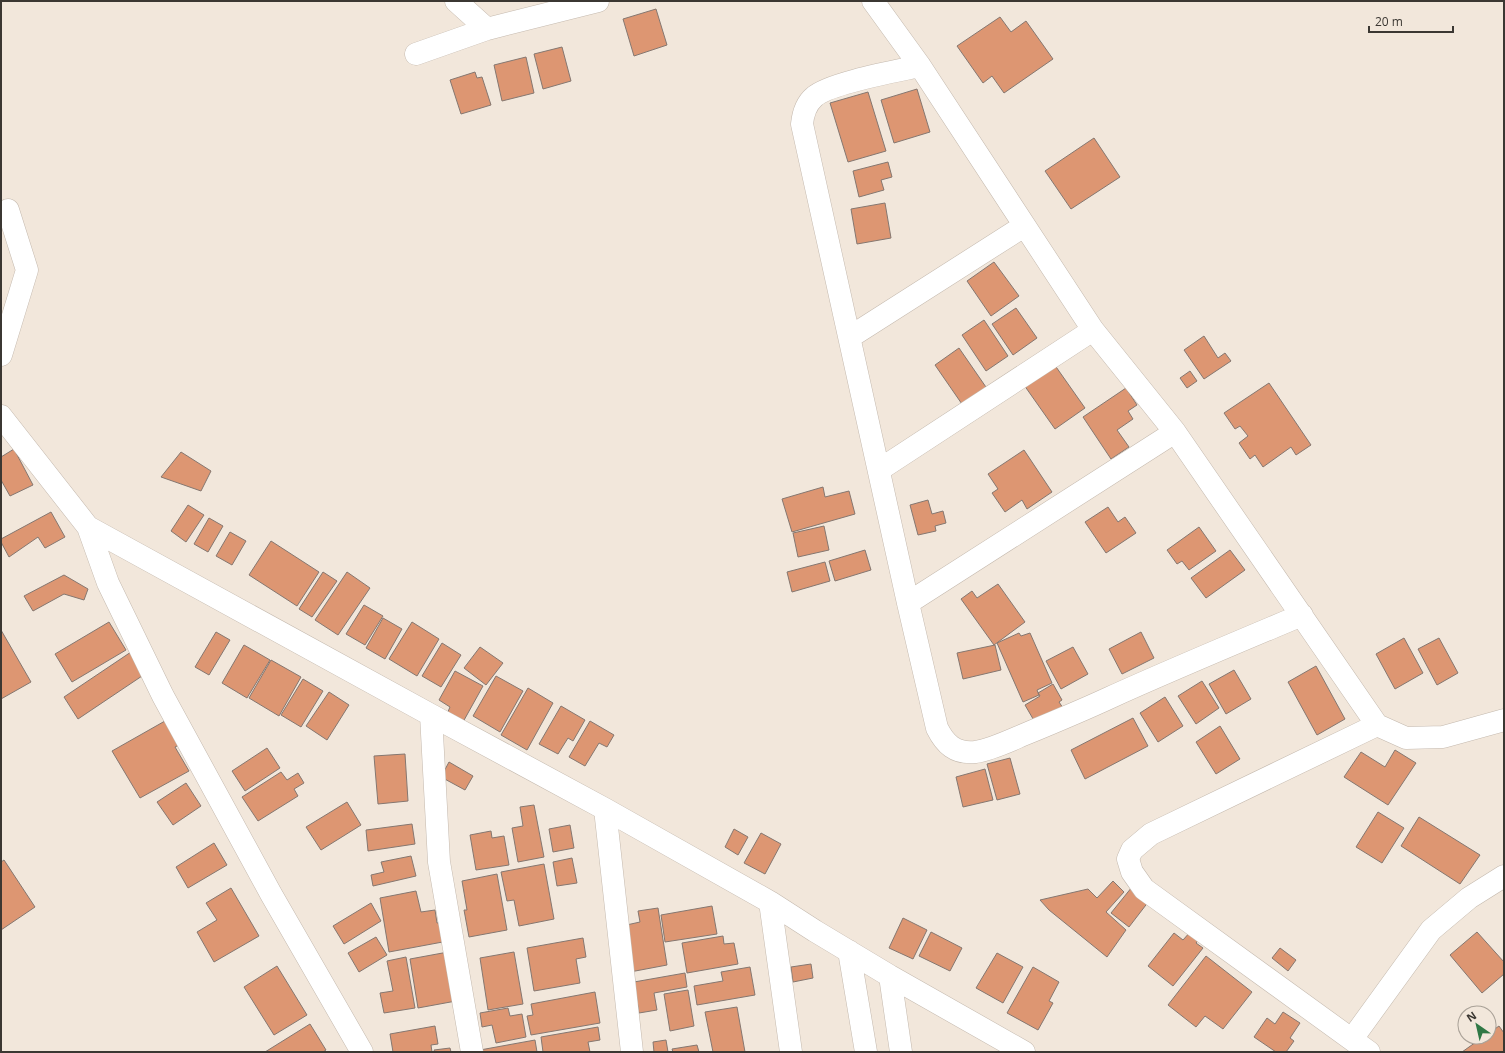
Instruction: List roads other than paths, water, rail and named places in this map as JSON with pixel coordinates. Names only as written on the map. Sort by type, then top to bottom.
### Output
[{"type":"street","points":[[456,1],[487,30]]},
{"type":"street","points":[[873,1],[920,66],[1092,330],[1175,432],[1377,725],[1406,738],[1443,737],[1504,720]]},
{"type":"street","points":[[416,54],[487,30],[590,2]]},
{"type":"street","points":[[920,66],[832,88],[815,96],[806,105],[802,124],[908,603],[937,728],[943,740],[958,750],[974,752],[1002,744],[1302,615]]},
{"type":"street","points":[[1,355],[27,270],[8,210]]},
{"type":"street","points":[[850,337],[1024,226]]},
{"type":"street","points":[[879,470],[1092,330]]},
{"type":"street","points":[[1,416],[88,527],[108,583],[163,696],[275,900],[362,1052]]},
{"type":"street","points":[[908,603],[1175,432]]},
{"type":"street","points":[[88,527],[605,809],[770,902],[890,976],[1024,1052]]},
{"type":"street","points":[[431,715],[439,862],[472,1052]]},
{"type":"street","points":[[1377,725],[1151,834],[1132,850],[1128,859],[1132,872],[1144,889],[1360,1045],[1431,930],[1469,898],[1504,876]]},
{"type":"street","points":[[605,809],[632,1052]]},
{"type":"street","points":[[770,902],[791,1052]]},
{"type":"street","points":[[849,950],[866,1052]]},
{"type":"street","points":[[890,976],[901,1052]]}]
